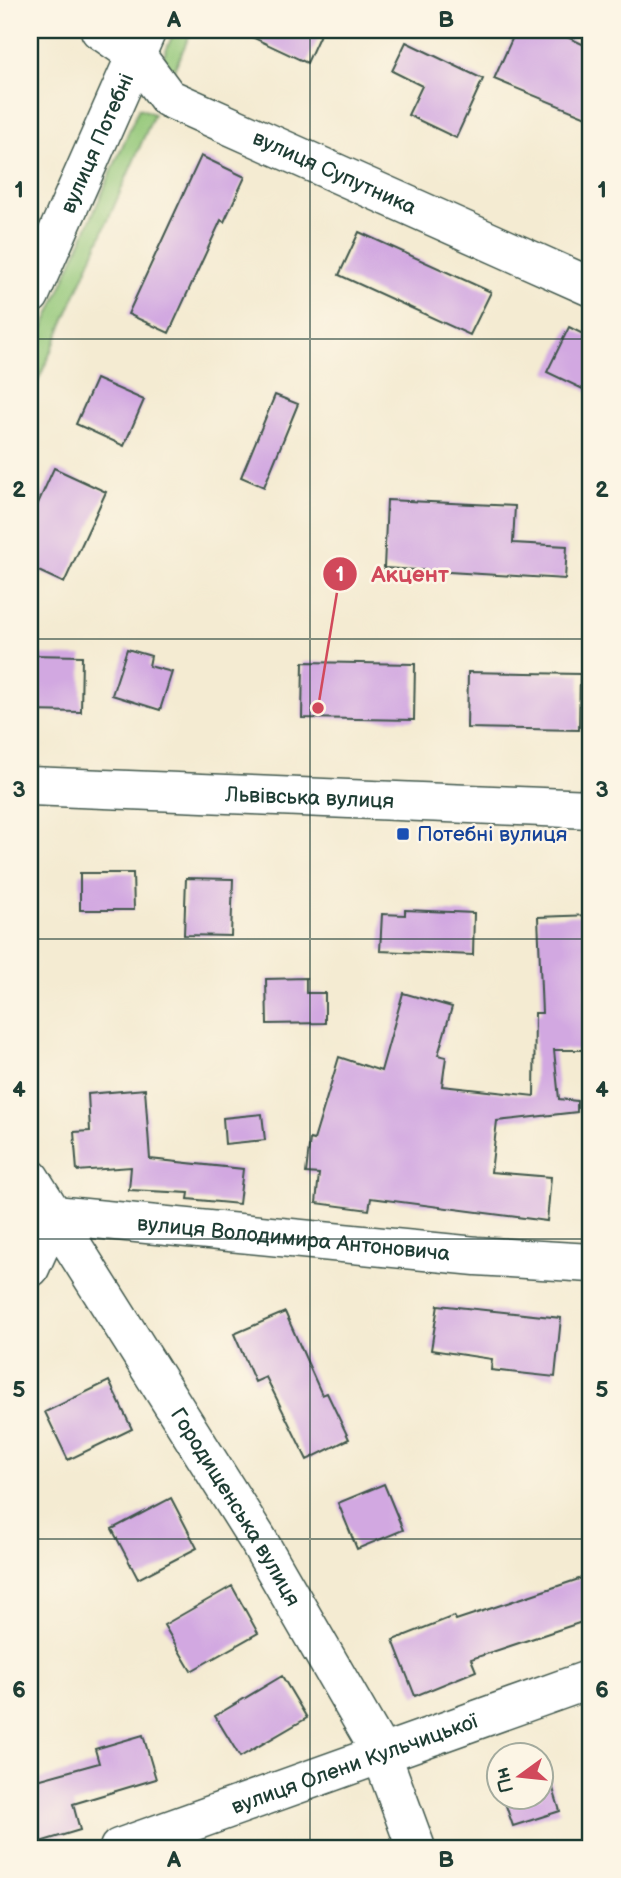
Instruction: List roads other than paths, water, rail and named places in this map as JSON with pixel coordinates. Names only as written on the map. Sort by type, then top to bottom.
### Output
[{"type":"street","name":"вулиця Супутника","points":[[100,30],[142,43],[168,98],[591,287]]},
{"type":"street","name":"вулиця Потебні","points":[[30,295],[142,43]]},
{"type":"street","name":"Львівська вулиця","points":[[30,786],[591,809]]},
{"type":"street","name":"Городищенська вулиця","points":[[30,1178],[258,1540],[381,1753],[416,1848]]},
{"type":"street","name":"вулиця Володимира Антоновича","points":[[54,1215],[476,1256],[591,1263]]},
{"type":"street","points":[[30,1268],[54,1215]]},
{"type":"street","name":"вулиця Олени Кульчицької","points":[[119,1848],[591,1679]]},
{"type":"place","name":"Акцент","points":[[318,708]]},
{"type":"place","name":"Потебні вулиця","points":[[403,834]]}]
